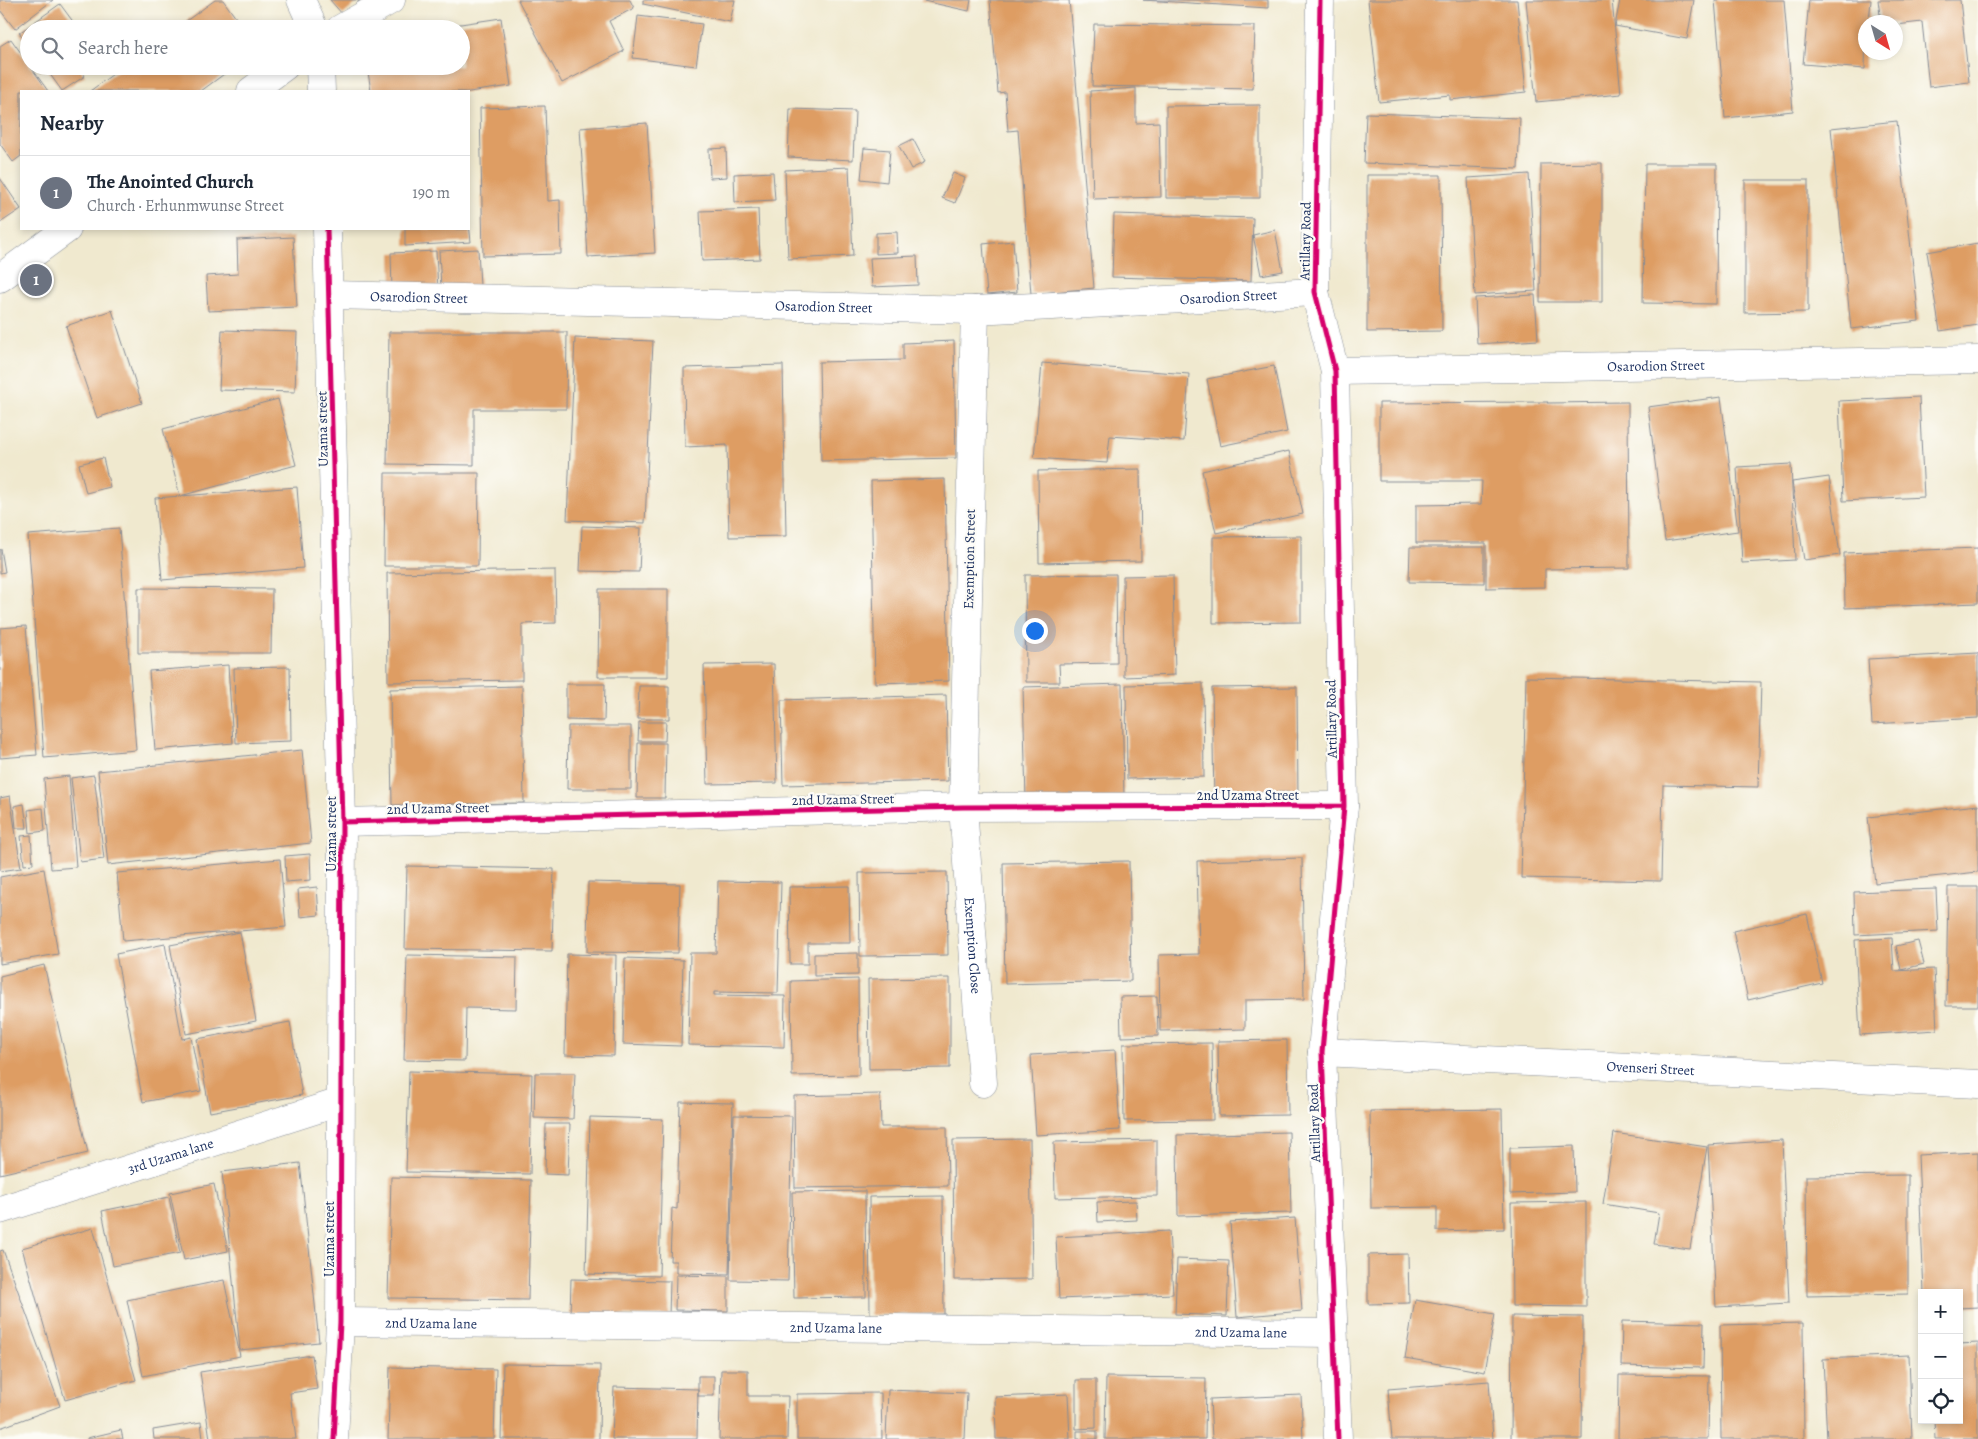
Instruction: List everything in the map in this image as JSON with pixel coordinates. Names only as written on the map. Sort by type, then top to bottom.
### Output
[{"type":"street","points":[[302,0],[310,20]]},
{"type":"street","points":[[356,20],[391,0]]},
{"type":"street","name":"Artillary Road","points":[[1320,0],[1315,292],[1335,371],[1344,806],[1322,1052],[1332,1333],[1338,1439]]},
{"type":"street","points":[[252,90],[273,75]]},
{"type":"street","points":[[320,75],[321,90]]},
{"type":"street","points":[[0,278],[65,230]]},
{"type":"street","name":"Uzama street","points":[[327,230],[342,822],[340,1322],[334,1439]]},
{"type":"street","name":"Osarodion Street","points":[[330,295],[975,310],[1315,292]]},
{"type":"street","name":"Exemption Street","points":[[963,807],[975,310]]},
{"type":"street","name":"Osarodion Street","points":[[1335,371],[1978,360]]},
{"type":"street","name":"2nd Uzama Street","points":[[342,822],[963,807],[1344,806]]},
{"type":"street","name":"Exemption Close","points":[[963,807],[983,1083]]},
{"type":"street","name":"Ovenseri Street","points":[[1322,1052],[1978,1084]]},
{"type":"street","name":"3rd Uzama lane","points":[[0,1210],[340,1102]]},
{"type":"street","name":"2nd Uzama lane","points":[[340,1322],[1332,1333]]},
{"type":"building","points":[[0,0],[53,0],[27,20],[20,20],[20,25],[15,29],[0,10]]},
{"type":"building","points":[[215,0],[223,0],[237,20],[187,20]]},
{"type":"building","points":[[330,0],[360,0],[343,15]]},
{"type":"building","points":[[518,0],[630,0],[634,8],[609,21],[624,51],[562,83]]},
{"type":"building","points":[[643,0],[735,0],[730,22],[643,4]]},
{"type":"building","points":[[919,0],[971,0],[969,11]]},
{"type":"building","points":[[990,0],[1069,0],[1094,288],[1031,294],[1018,130],[1008,131],[1005,92],[998,93]]},
{"type":"building","points":[[1143,0],[1268,0],[1268,8]]},
{"type":"building","points":[[1368,0],[1517,0],[1526,92],[1450,100],[1450,95],[1379,102]]},
{"type":"building","points":[[1526,0],[1612,0],[1621,94],[1536,102]]},
{"type":"building","points":[[1620,0],[1694,0],[1687,39],[1615,26]]},
{"type":"building","points":[[1715,0],[1784,0],[1793,111],[1725,118]]},
{"type":"building","points":[[1809,0],[1871,0],[1870,15],[1858,15],[1858,60],[1865,60],[1865,69],[1803,64]]},
{"type":"building","points":[[1878,0],[1960,0],[1969,82],[1929,87],[1922,22],[1903,24],[1903,15],[1880,15]]},
{"type":"building","points":[[60,4],[72,20],[37,20]]},
{"type":"building","points":[[638,16],[702,24],[696,66],[633,58]]},
{"type":"building","points":[[501,18],[511,86],[470,92],[470,90],[371,90],[368,75],[470,75],[470,23]]},
{"type":"building","points":[[1094,24],[1255,26],[1253,89],[1092,86]]},
{"type":"building","points":[[11,39],[20,52],[20,75],[37,75],[47,90],[20,90],[20,157],[13,162],[0,144],[0,46]]},
{"type":"building","points":[[50,75],[85,76],[64,90],[61,90]]},
{"type":"building","points":[[112,75],[223,75],[202,90],[91,90]]},
{"type":"building","points":[[1136,88],[1136,123],[1159,122],[1161,197],[1093,199],[1090,91]]},
{"type":"building","points":[[1260,105],[1260,198],[1166,198],[1166,106]]},
{"type":"building","points":[[545,106],[548,201],[560,200],[561,254],[483,256],[480,108]]},
{"type":"building","points":[[790,109],[855,111],[853,160],[788,157]]},
{"type":"building","points":[[1366,113],[1520,118],[1518,169],[1364,163]]},
{"type":"building","points":[[1897,121],[1919,321],[1851,329],[1831,128]]},
{"type":"building","points":[[647,123],[655,253],[588,257],[580,128]]},
{"type":"building","points":[[913,139],[925,162],[911,169],[899,146]]},
{"type":"building","points":[[726,148],[727,177],[710,178],[709,149]]},
{"type":"building","points":[[864,148],[890,150],[887,182],[861,179]]},
{"type":"building","points":[[1602,163],[1602,302],[1540,302],[1541,164]]},
{"type":"building","points":[[1645,164],[1717,164],[1716,304],[1643,303]]},
{"type":"building","points":[[849,167],[853,256],[788,259],[785,170]]},
{"type":"building","points":[[773,172],[775,200],[735,202],[734,174]]},
{"type":"building","points":[[953,173],[965,178],[955,203],[942,198]]},
{"type":"building","points":[[1529,174],[1536,291],[1475,295],[1468,178]]},
{"type":"building","points":[[1367,175],[1441,175],[1442,331],[1367,332]]},
{"type":"building","points":[[0,178],[20,210],[0,223]]},
{"type":"building","points":[[1745,180],[1808,180],[1808,312],[1745,313]]},
{"type":"building","points":[[758,209],[760,259],[702,261],[700,211]]},
{"type":"building","points":[[1114,214],[1253,218],[1251,281],[1112,277]]},
{"type":"building","points":[[405,230],[470,230],[471,242],[405,246]]},
{"type":"building","points":[[1275,230],[1283,271],[1261,275],[1253,235]]},
{"type":"building","points":[[897,232],[898,253],[876,254],[876,233]]},
{"type":"building","points":[[293,237],[297,307],[208,311],[206,276],[238,274],[237,240]]},
{"type":"building","points":[[1013,241],[1017,292],[987,295],[983,244]]},
{"type":"building","points":[[1978,243],[1978,325],[1940,331],[1927,252]]},
{"type":"building","points":[[478,249],[480,286],[441,288],[439,251]]},
{"type":"building","points":[[436,251],[438,290],[392,292],[391,253]]},
{"type":"building","points":[[917,256],[918,285],[872,287],[870,258]]},
{"type":"building","points":[[1535,295],[1538,340],[1477,344],[1475,298]]},
{"type":"building","points":[[112,310],[142,403],[97,418],[66,326]]},
{"type":"building","points":[[222,330],[297,332],[295,392],[219,390]]},
{"type":"building","points":[[389,332],[567,332],[566,409],[474,409],[474,465],[387,464]]},
{"type":"building","points":[[575,338],[653,341],[645,523],[567,520]]},
{"type":"building","points":[[954,341],[956,458],[821,461],[819,362],[903,360],[903,343]]},
{"type":"building","points":[[1042,363],[1189,374],[1184,441],[1110,436],[1107,463],[1034,458]]},
{"type":"building","points":[[783,365],[786,536],[729,537],[727,445],[685,447],[684,368]]},
{"type":"building","points":[[1274,366],[1287,432],[1220,446],[1207,379]]},
{"type":"building","points":[[1721,397],[1738,531],[1665,541],[1648,407]]},
{"type":"building","points":[[1919,397],[1924,497],[1843,501],[1839,401]]},
{"type":"building","points":[[278,399],[296,465],[180,496],[163,429]]},
{"type":"building","points":[[1628,402],[1629,568],[1545,569],[1545,587],[1486,588],[1486,543],[1416,543],[1416,505],[1481,504],[1482,481],[1379,481],[1379,403]]},
{"type":"building","points":[[1289,451],[1303,514],[1216,533],[1202,471]]},
{"type":"building","points":[[103,458],[110,487],[86,493],[79,464]]},
{"type":"building","points":[[1791,464],[1795,560],[1742,563],[1737,467]]},
{"type":"building","points":[[1140,469],[1141,561],[1039,563],[1038,471]]},
{"type":"building","points":[[385,473],[479,473],[478,566],[384,566]]},
{"type":"building","points":[[1829,477],[1840,555],[1804,560],[1792,482]]},
{"type":"building","points":[[945,479],[949,681],[875,683],[871,481]]},
{"type":"building","points":[[297,487],[303,568],[162,580],[155,498]]},
{"type":"building","points":[[582,526],[641,528],[639,572],[580,571]]},
{"type":"building","points":[[119,528],[136,750],[44,758],[28,535]]},
{"type":"building","points":[[1301,536],[1301,622],[1213,623],[1213,537]]},
{"type":"building","points":[[1410,547],[1484,547],[1484,583],[1409,582]]},
{"type":"building","points":[[1978,548],[1978,603],[1845,608],[1844,553]]},
{"type":"building","points":[[0,550],[5,572],[0,573]]},
{"type":"building","points":[[555,570],[556,623],[522,624],[522,680],[388,682],[387,573]]},
{"type":"building","points":[[1116,574],[1117,663],[1059,664],[1060,682],[1026,682],[1025,575]]},
{"type":"building","points":[[1173,575],[1175,675],[1124,677],[1123,576]]},
{"type":"building","points":[[138,588],[272,589],[271,653],[138,653]]},
{"type":"building","points":[[599,589],[668,589],[668,677],[598,677]]},
{"type":"building","points":[[26,626],[37,755],[0,758],[0,628]]},
{"type":"building","points":[[1978,653],[1978,718],[1872,724],[1868,659]]},
{"type":"building","points":[[774,664],[777,783],[707,784],[704,665]]},
{"type":"building","points":[[228,665],[233,743],[155,750],[149,671]]},
{"type":"building","points":[[290,667],[291,741],[236,743],[234,668]]},
{"type":"building","points":[[1526,677],[1761,682],[1758,787],[1663,785],[1661,881],[1521,878]]},
{"type":"building","points":[[1203,683],[1204,777],[1127,779],[1126,685]]},
{"type":"building","points":[[566,684],[605,684],[604,721],[566,720]]},
{"type":"building","points":[[1122,684],[1124,798],[1026,800],[1023,687]]},
{"type":"building","points":[[522,686],[524,803],[392,805],[390,689]]},
{"type":"building","points":[[639,686],[669,686],[669,719],[638,719]]},
{"type":"building","points":[[1297,687],[1298,799],[1214,801],[1212,688]]},
{"type":"building","points":[[946,695],[948,781],[783,785],[781,700]]},
{"type":"building","points":[[639,722],[666,722],[665,741],[638,741]]},
{"type":"building","points":[[568,726],[631,726],[631,789],[567,789]]},
{"type":"building","points":[[638,743],[666,743],[665,798],[637,798]]},
{"type":"building","points":[[302,750],[311,843],[108,865],[98,771]]},
{"type":"building","points":[[94,775],[104,859],[80,862],[71,778]]},
{"type":"building","points":[[69,776],[76,867],[51,869],[44,779]]},
{"type":"building","points":[[10,796],[21,868],[0,871],[0,798]]},
{"type":"building","points":[[24,804],[27,828],[16,828],[14,806]]},
{"type":"building","points":[[1978,805],[1978,872],[1875,883],[1868,817]]},
{"type":"building","points":[[43,808],[45,831],[30,833],[28,810]]},
{"type":"building","points":[[31,835],[33,864],[24,865],[21,836]]},
{"type":"building","points":[[310,854],[311,880],[286,882],[285,856]]},
{"type":"building","points":[[1302,858],[1304,999],[1245,1000],[1245,1029],[1160,1031],[1159,955],[1199,954],[1197,861]]},
{"type":"building","points":[[280,859],[286,927],[123,941],[117,873]]},
{"type":"building","points":[[1129,861],[1131,981],[1005,984],[1003,863]]},
{"type":"building","points":[[407,866],[554,869],[552,951],[405,949]]},
{"type":"building","points":[[44,869],[58,954],[0,964],[0,877]]},
{"type":"building","points":[[947,872],[948,955],[860,956],[859,873]]},
{"type":"building","points":[[718,881],[781,882],[778,993],[714,992],[714,995],[785,996],[784,1047],[688,1045],[690,953],[716,953]]},
{"type":"building","points":[[588,882],[680,884],[678,953],[587,952]]},
{"type":"building","points":[[849,886],[850,943],[808,943],[808,964],[790,964],[789,887]]},
{"type":"building","points":[[317,887],[319,915],[300,917],[298,889]]},
{"type":"building","points":[[1948,887],[1978,887],[1978,1006],[1946,1006]]},
{"type":"building","points":[[1936,889],[1938,931],[1855,935],[1854,892]]},
{"type":"building","points":[[1807,914],[1822,983],[1748,1000],[1733,931]]},
{"type":"building","points":[[240,932],[256,1021],[186,1034],[170,945]]},
{"type":"building","points":[[1892,938],[1894,971],[1934,969],[1937,1030],[1860,1035],[1855,940]]},
{"type":"building","points":[[1918,941],[1924,964],[1901,970],[1896,946]]},
{"type":"building","points":[[165,944],[182,1039],[191,1037],[201,1091],[143,1102],[116,954]]},
{"type":"building","points":[[858,953],[858,975],[814,976],[814,954]]},
{"type":"building","points":[[567,954],[616,955],[614,1056],[565,1055]]},
{"type":"building","points":[[407,955],[517,957],[516,1009],[466,1008],[465,1061],[404,1060]]},
{"type":"building","points":[[625,958],[683,960],[681,1046],[623,1044]]},
{"type":"building","points":[[44,965],[88,1153],[0,1174],[0,976]]},
{"type":"building","points":[[950,978],[950,1068],[869,1069],[868,979]]},
{"type":"building","points":[[858,979],[859,1075],[792,1076],[791,981]]},
{"type":"building","points":[[1157,996],[1158,1036],[1121,1037],[1120,997]]},
{"type":"building","points":[[290,1022],[302,1095],[210,1112],[197,1039]]},
{"type":"building","points":[[1287,1040],[1288,1115],[1219,1116],[1218,1041]]},
{"type":"building","points":[[1212,1043],[1213,1120],[1124,1121],[1123,1044]]},
{"type":"building","points":[[1115,1050],[1120,1130],[1036,1135],[1031,1055]]},
{"type":"building","points":[[409,1071],[532,1074],[530,1174],[406,1172]]},
{"type":"building","points":[[535,1073],[575,1073],[573,1119],[534,1118]]},
{"type":"building","points":[[880,1094],[881,1127],[947,1127],[948,1186],[795,1188],[794,1096]]},
{"type":"building","points":[[680,1102],[733,1103],[729,1274],[676,1273],[676,1261],[670,1261],[672,1208],[677,1209]]},
{"type":"building","points":[[1502,1109],[1504,1229],[1437,1231],[1437,1207],[1371,1208],[1370,1111]]},
{"type":"building","points":[[734,1115],[792,1116],[788,1281],[730,1280]]},
{"type":"building","points":[[590,1117],[663,1119],[659,1276],[586,1274]]},
{"type":"building","points":[[546,1124],[570,1124],[568,1175],[545,1174]]},
{"type":"building","points":[[1289,1132],[1291,1213],[1178,1216],[1177,1135]]},
{"type":"building","points":[[1614,1133],[1707,1147],[1690,1249],[1654,1244],[1659,1213],[1603,1204]]},
{"type":"building","points":[[1030,1139],[1032,1279],[954,1280],[953,1140]]},
{"type":"building","points":[[1157,1140],[1157,1196],[1055,1198],[1054,1142]]},
{"type":"building","points":[[1782,1140],[1789,1303],[1716,1307],[1708,1145]]},
{"type":"building","points":[[1574,1146],[1575,1192],[1510,1194],[1510,1148]]},
{"type":"building","points":[[1978,1152],[1978,1307],[1963,1308],[1963,1289],[1924,1289],[1918,1155]]},
{"type":"building","points":[[300,1163],[319,1342],[240,1350],[222,1172]]},
{"type":"building","points":[[1908,1175],[1908,1294],[1807,1296],[1806,1176]]},
{"type":"building","points":[[391,1177],[531,1180],[528,1300],[388,1298]]},
{"type":"building","points":[[214,1184],[228,1251],[184,1260],[170,1193]]},
{"type":"building","points":[[865,1191],[866,1297],[794,1298],[792,1192]]},
{"type":"building","points":[[943,1196],[944,1314],[870,1315],[869,1197]]},
{"type":"building","points":[[169,1197],[180,1253],[113,1266],[102,1211]]},
{"type":"building","points":[[1136,1201],[1137,1220],[1098,1222],[1097,1202]]},
{"type":"building","points":[[1586,1202],[1586,1307],[1512,1306],[1511,1203]]},
{"type":"building","points":[[1295,1218],[1302,1311],[1237,1317],[1230,1222]]},
{"type":"building","points":[[93,1228],[136,1380],[65,1400],[22,1248]]},
{"type":"building","points":[[1169,1231],[1173,1294],[1059,1299],[1056,1237]]},
{"type":"building","points":[[3,1250],[60,1406],[0,1428],[0,1251]]},
{"type":"building","points":[[1408,1254],[1409,1303],[1368,1304],[1368,1255]]},
{"type":"building","points":[[1177,1259],[1229,1261],[1227,1316],[1175,1314]]},
{"type":"building","points":[[676,1275],[728,1276],[728,1311],[675,1310]]},
{"type":"building","points":[[571,1279],[670,1281],[669,1316],[570,1315]]},
{"type":"building","points":[[224,1280],[240,1356],[143,1376],[127,1300]]},
{"type":"building","points":[[1415,1300],[1495,1314],[1485,1372],[1405,1358]]},
{"type":"building","points":[[1512,1316],[1583,1317],[1582,1439],[1511,1439]]},
{"type":"building","points":[[1622,1321],[1704,1323],[1703,1368],[1621,1366]]},
{"type":"building","points":[[1803,1323],[1804,1439],[1721,1439],[1720,1325]]},
{"type":"building","points":[[1978,1343],[1978,1439],[1935,1439],[1934,1424],[1963,1424],[1963,1344]]},
{"type":"building","points":[[312,1355],[317,1389],[290,1393],[296,1439],[210,1439],[200,1372]]},
{"type":"building","points":[[1909,1355],[1912,1439],[1827,1439],[1823,1359]]},
{"type":"building","points":[[503,1364],[600,1365],[599,1439],[501,1439]]},
{"type":"building","points":[[390,1367],[496,1369],[494,1439],[388,1439]]},
{"type":"building","points":[[721,1370],[748,1370],[748,1396],[788,1396],[787,1439],[719,1439]]},
{"type":"building","points":[[1619,1375],[1709,1376],[1708,1439],[1618,1439]]},
{"type":"building","points":[[698,1376],[714,1376],[714,1396],[698,1396]]},
{"type":"building","points":[[1106,1377],[1206,1378],[1205,1439],[1105,1439]]},
{"type":"building","points":[[1076,1380],[1096,1380],[1096,1428],[1076,1429]]},
{"type":"building","points":[[1489,1381],[1493,1439],[1392,1439],[1388,1389]]},
{"type":"building","points":[[614,1387],[698,1389],[697,1439],[612,1439]]},
{"type":"building","points":[[888,1390],[967,1393],[965,1439],[886,1439]]},
{"type":"building","points":[[881,1393],[882,1439],[797,1439],[797,1394]]},
{"type":"building","points":[[1068,1394],[1070,1439],[996,1439],[995,1397]]},
{"type":"building","points":[[1301,1395],[1303,1439],[1212,1439],[1210,1399]]},
{"type":"building","points":[[201,1422],[203,1439],[154,1439],[153,1430]]},
{"type":"building","points":[[121,1430],[123,1439],[87,1439],[87,1438]]},
{"type":"building","points":[[1077,1431],[1097,1431],[1097,1439],[1077,1439]]},
{"type":"cycle path","points":[[1320,0],[1315,292],[1335,371],[1344,806],[1322,1052],[1338,1439]]},
{"type":"cycle path","points":[[327,230],[342,822],[340,1322],[334,1439]]},
{"type":"cycle path","points":[[342,822],[963,807],[1344,806]]},
{"type":"place","name":"The Anointed Church","points":[[36,280]]}]
